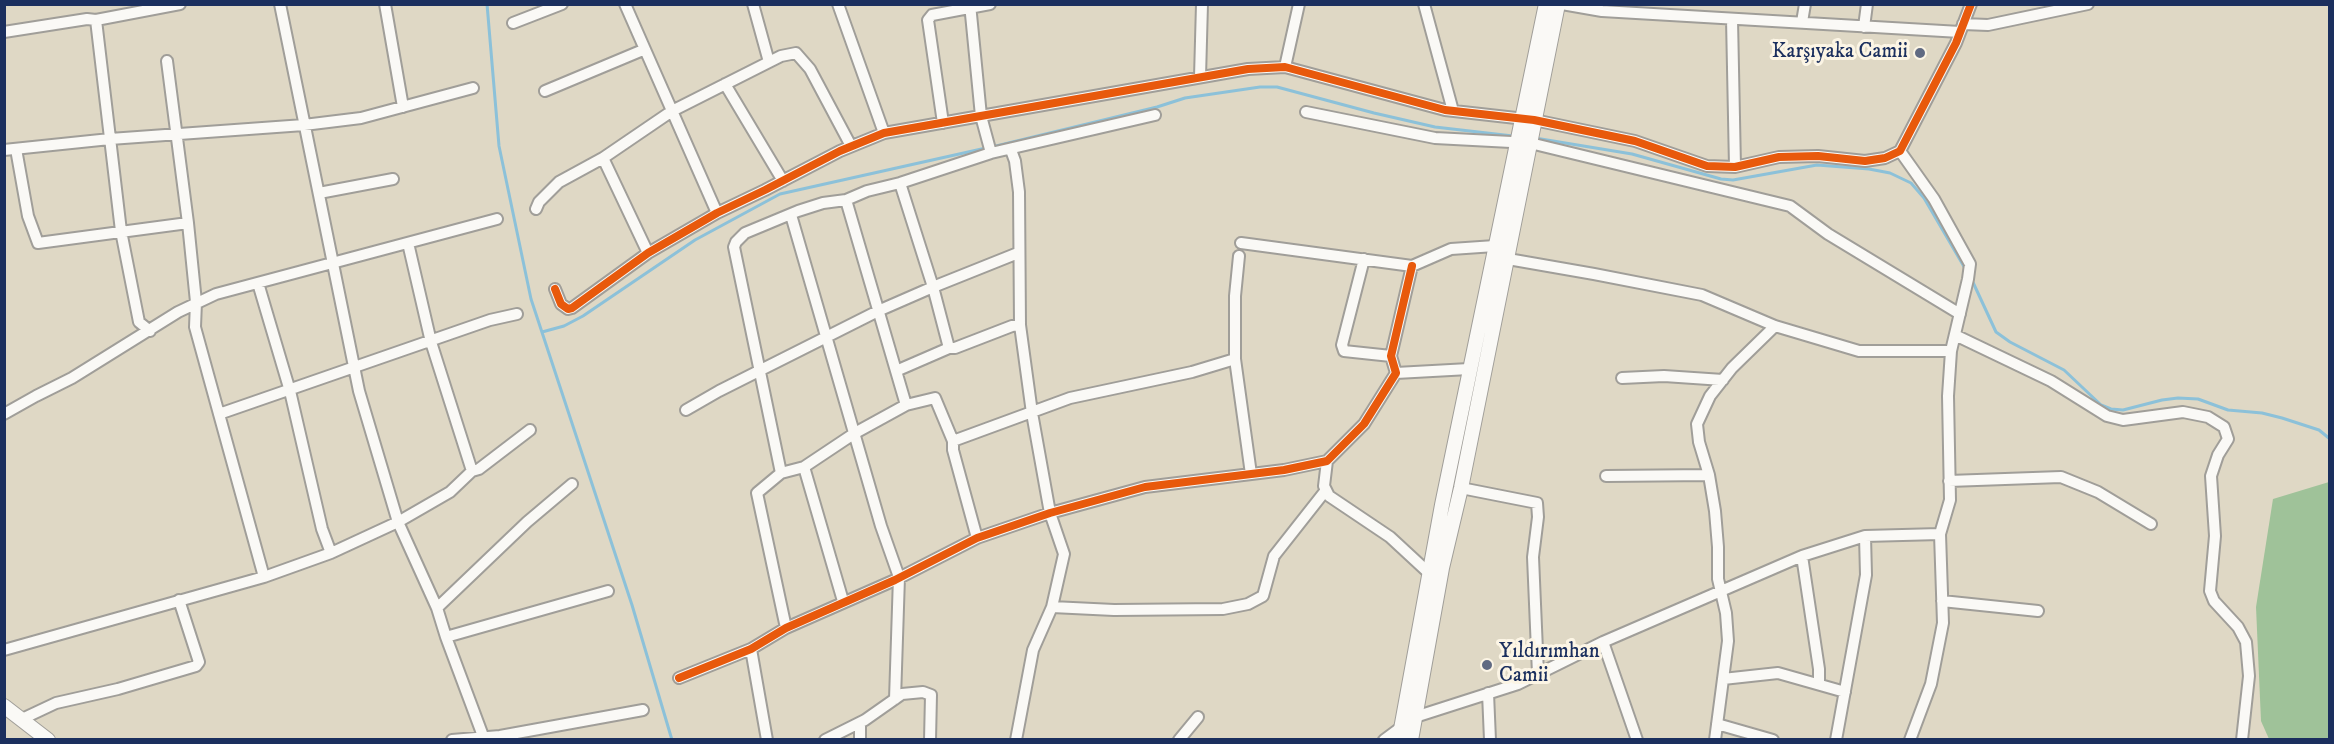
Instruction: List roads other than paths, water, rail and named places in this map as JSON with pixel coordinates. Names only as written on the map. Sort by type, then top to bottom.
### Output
[{"type":"main road","points":[[1411,740],[1442,567],[1461,488],[1508,260],[1545,4]]},
{"type":"main road","points":[[1400,733],[1469,369],[1495,246],[1560,4]]},
{"type":"main road","points":[[4,706],[48,740]]},
{"type":"street","points":[[4,32],[87,19],[96,20],[180,4]]},
{"type":"street","points":[[280,4],[359,390],[398,522],[437,608],[483,736]]},
{"type":"street","points":[[385,4],[403,106]]},
{"type":"street","points":[[513,23],[562,4]]},
{"type":"street","points":[[625,4],[717,213]]},
{"type":"street","points":[[753,4],[769,62]]},
{"type":"street","points":[[838,4],[884,133]]},
{"type":"street","points":[[943,123],[928,20],[932,15],[990,4]]},
{"type":"street","points":[[1200,78],[1202,4]]},
{"type":"street","points":[[1285,67],[1299,4]]},
{"type":"street","points":[[1424,4],[1453,111]]},
{"type":"street","points":[[1560,4],[1732,19],[1864,27],[1962,28],[1988,26],[2088,4]]},
{"type":"street","points":[[1802,22],[1805,4]]},
{"type":"street","points":[[1864,27],[1867,4]]},
{"type":"street","points":[[1306,112],[1435,138],[1526,133],[1635,141],[1707,166],[1735,166],[1779,157],[1818,156],[1865,161],[1885,158],[1900,151],[1962,28],[1971,4]]},
{"type":"street","points":[[970,6],[981,116],[990,149]]},
{"type":"street","points":[[1732,19],[1735,166]]},
{"type":"street","points":[[96,20],[122,231],[139,322],[150,331]]},
{"type":"street","points":[[545,91],[644,50]]},
{"type":"street","points":[[536,209],[539,201],[559,182],[603,159],[672,111],[781,56],[796,53],[810,69],[851,147]]},
{"type":"street","points":[[167,61],[188,223],[196,302],[195,327],[264,577]]},
{"type":"street","points":[[555,289],[561,304],[568,309],[572,308],[648,253],[717,213],[884,133],[1248,69],[1285,67],[1453,111],[1790,206],[1828,234],[1960,314]]},
{"type":"street","points":[[725,84],[783,181]]},
{"type":"street","points":[[188,223],[38,243],[28,216],[10,149],[110,139],[304,125],[361,118],[473,88]]},
{"type":"street","points":[[781,473],[734,247],[745,233],[798,211],[823,203],[846,200],[867,191],[900,183],[990,149],[1011,150],[1155,115]]},
{"type":"street","points":[[1011,150],[1016,161],[1019,192],[1020,325],[1032,414],[1050,513],[1064,554],[1052,607],[1033,650],[1016,740]]},
{"type":"street","points":[[1900,151],[1934,199],[1970,264],[1951,351],[1948,396],[1950,500],[1940,534],[1943,623],[1931,684],[1910,740]]},
{"type":"street","points":[[603,159],[648,253]]},
{"type":"street","points":[[319,193],[393,179]]},
{"type":"street","points":[[900,183],[933,286],[949,348]]},
{"type":"street","points":[[846,200],[906,405]]},
{"type":"street","points":[[791,215],[825,338],[881,526],[899,578],[895,699]]},
{"type":"street","points":[[4,414],[72,378],[196,302],[216,294],[497,219]]},
{"type":"street","points":[[408,243],[431,342],[472,471]]},
{"type":"street","points":[[1241,243],[1412,266],[1451,249],[1495,246]]},
{"type":"street","points":[[686,410],[878,311],[933,286],[1018,253]]},
{"type":"street","points":[[1239,256],[1234,359],[1251,474]]},
{"type":"street","points":[[1364,259],[1342,345],[1344,351],[1391,357]]},
{"type":"street","points":[[1508,260],[1702,295],[1775,326],[1859,351],[1951,351]]},
{"type":"street","points":[[679,678],[751,649],[786,628],[899,578],[977,538],[1050,513],[1145,487],[1251,474],[1327,461],[1364,423],[1396,373],[1391,357],[1412,266]]},
{"type":"street","points":[[258,283],[290,390],[322,529],[331,553]]},
{"type":"street","points":[[219,414],[355,369],[490,320],[517,314]]},
{"type":"street","points":[[896,371],[949,348],[955,348],[1020,325]]},
{"type":"street","points":[[1715,740],[1728,641],[1726,613],[1718,579],[1718,547],[1709,475],[1699,442],[1697,424],[1710,396],[1775,326]]},
{"type":"street","points":[[1955,335],[2051,381],[2107,416],[2123,420],[2183,412],[2208,417],[2224,428],[2228,439],[2218,455],[2211,476],[2215,536],[2210,591],[2214,601],[2238,627],[2246,642],[2249,676],[2242,740]]},
{"type":"street","points":[[953,441],[1032,414],[1070,398],[1192,372],[1234,359]]},
{"type":"street","points":[[1396,373],[1469,369]]},
{"type":"street","points":[[1622,378],[1664,376],[1723,380]]},
{"type":"street","points":[[786,628],[757,493],[781,473],[804,467],[855,433],[906,405],[935,398],[953,441],[953,450],[977,538]]},
{"type":"street","points":[[4,650],[264,577],[331,553],[398,522],[450,492],[472,471],[479,469],[530,430]]},
{"type":"street","points":[[1327,461],[1324,486],[1329,496],[1390,537],[1430,574]]},
{"type":"street","points":[[804,467],[843,602]]},
{"type":"street","points":[[1606,476],[1709,475]]},
{"type":"street","points":[[1949,481],[2061,477],[2098,492],[2151,524]]},
{"type":"street","points":[[437,608],[527,522],[572,484]]},
{"type":"street","points":[[1461,488],[1537,503],[1538,517],[1533,557],[1538,674]]},
{"type":"street","points":[[1052,607],[1114,610],[1223,609],[1248,604],[1263,596],[1274,556],[1326,490]]},
{"type":"street","points":[[1384,740],[1400,733],[1415,717],[1518,684],[1603,642],[1802,556],[1865,536],[1940,534]]},
{"type":"street","points":[[1836,740],[1866,575],[1865,536]]},
{"type":"street","points":[[1802,556],[1819,669],[1819,683]]},
{"type":"street","points":[[446,637],[608,591]]},
{"type":"street","points":[[22,719],[56,703],[118,689],[196,666],[199,662],[179,600]]},
{"type":"street","points":[[1942,601],[2038,611]]},
{"type":"street","points":[[1603,642],[1637,740]]},
{"type":"street","points":[[751,649],[767,740]]},
{"type":"street","points":[[1724,679],[1778,673],[1845,692]]},
{"type":"street","points":[[825,740],[860,723],[902,694],[923,692],[931,695],[930,740]]},
{"type":"street","points":[[1488,693],[1490,740]]},
{"type":"street","points":[[452,740],[500,736],[643,710]]},
{"type":"street","points":[[1179,740],[1198,717]]},
{"type":"street","points":[[860,723],[860,740]]},
{"type":"street","points":[[1717,724],[1773,740]]},
{"type":"waterway","points":[[487,4],[499,146],[531,299],[632,605],[672,740]]},
{"type":"waterway","points":[[992,147],[1157,107],[1185,98],[1260,87],[1277,87],[1435,127],[1513,136]]},
{"type":"waterway","points":[[1535,138],[1632,154],[1721,179],[1733,180],[1817,165],[1890,173],[1911,183],[1924,198],[1966,270]]},
{"type":"waterway","points":[[542,332],[564,326],[583,316],[695,240],[780,194],[986,148]]},
{"type":"waterway","points":[[1971,278],[1996,332],[2010,342],[2064,370],[2101,405],[2123,410],[2162,400],[2198,399],[2228,410],[2262,413],[2282,418],[2319,430],[2330,439]]},
{"type":"place","name":"Karşıyaka Camii","points":[[1920,53]]},
{"type":"place","name":"Yıldırımhan Camii","points":[[1487,665]]}]
